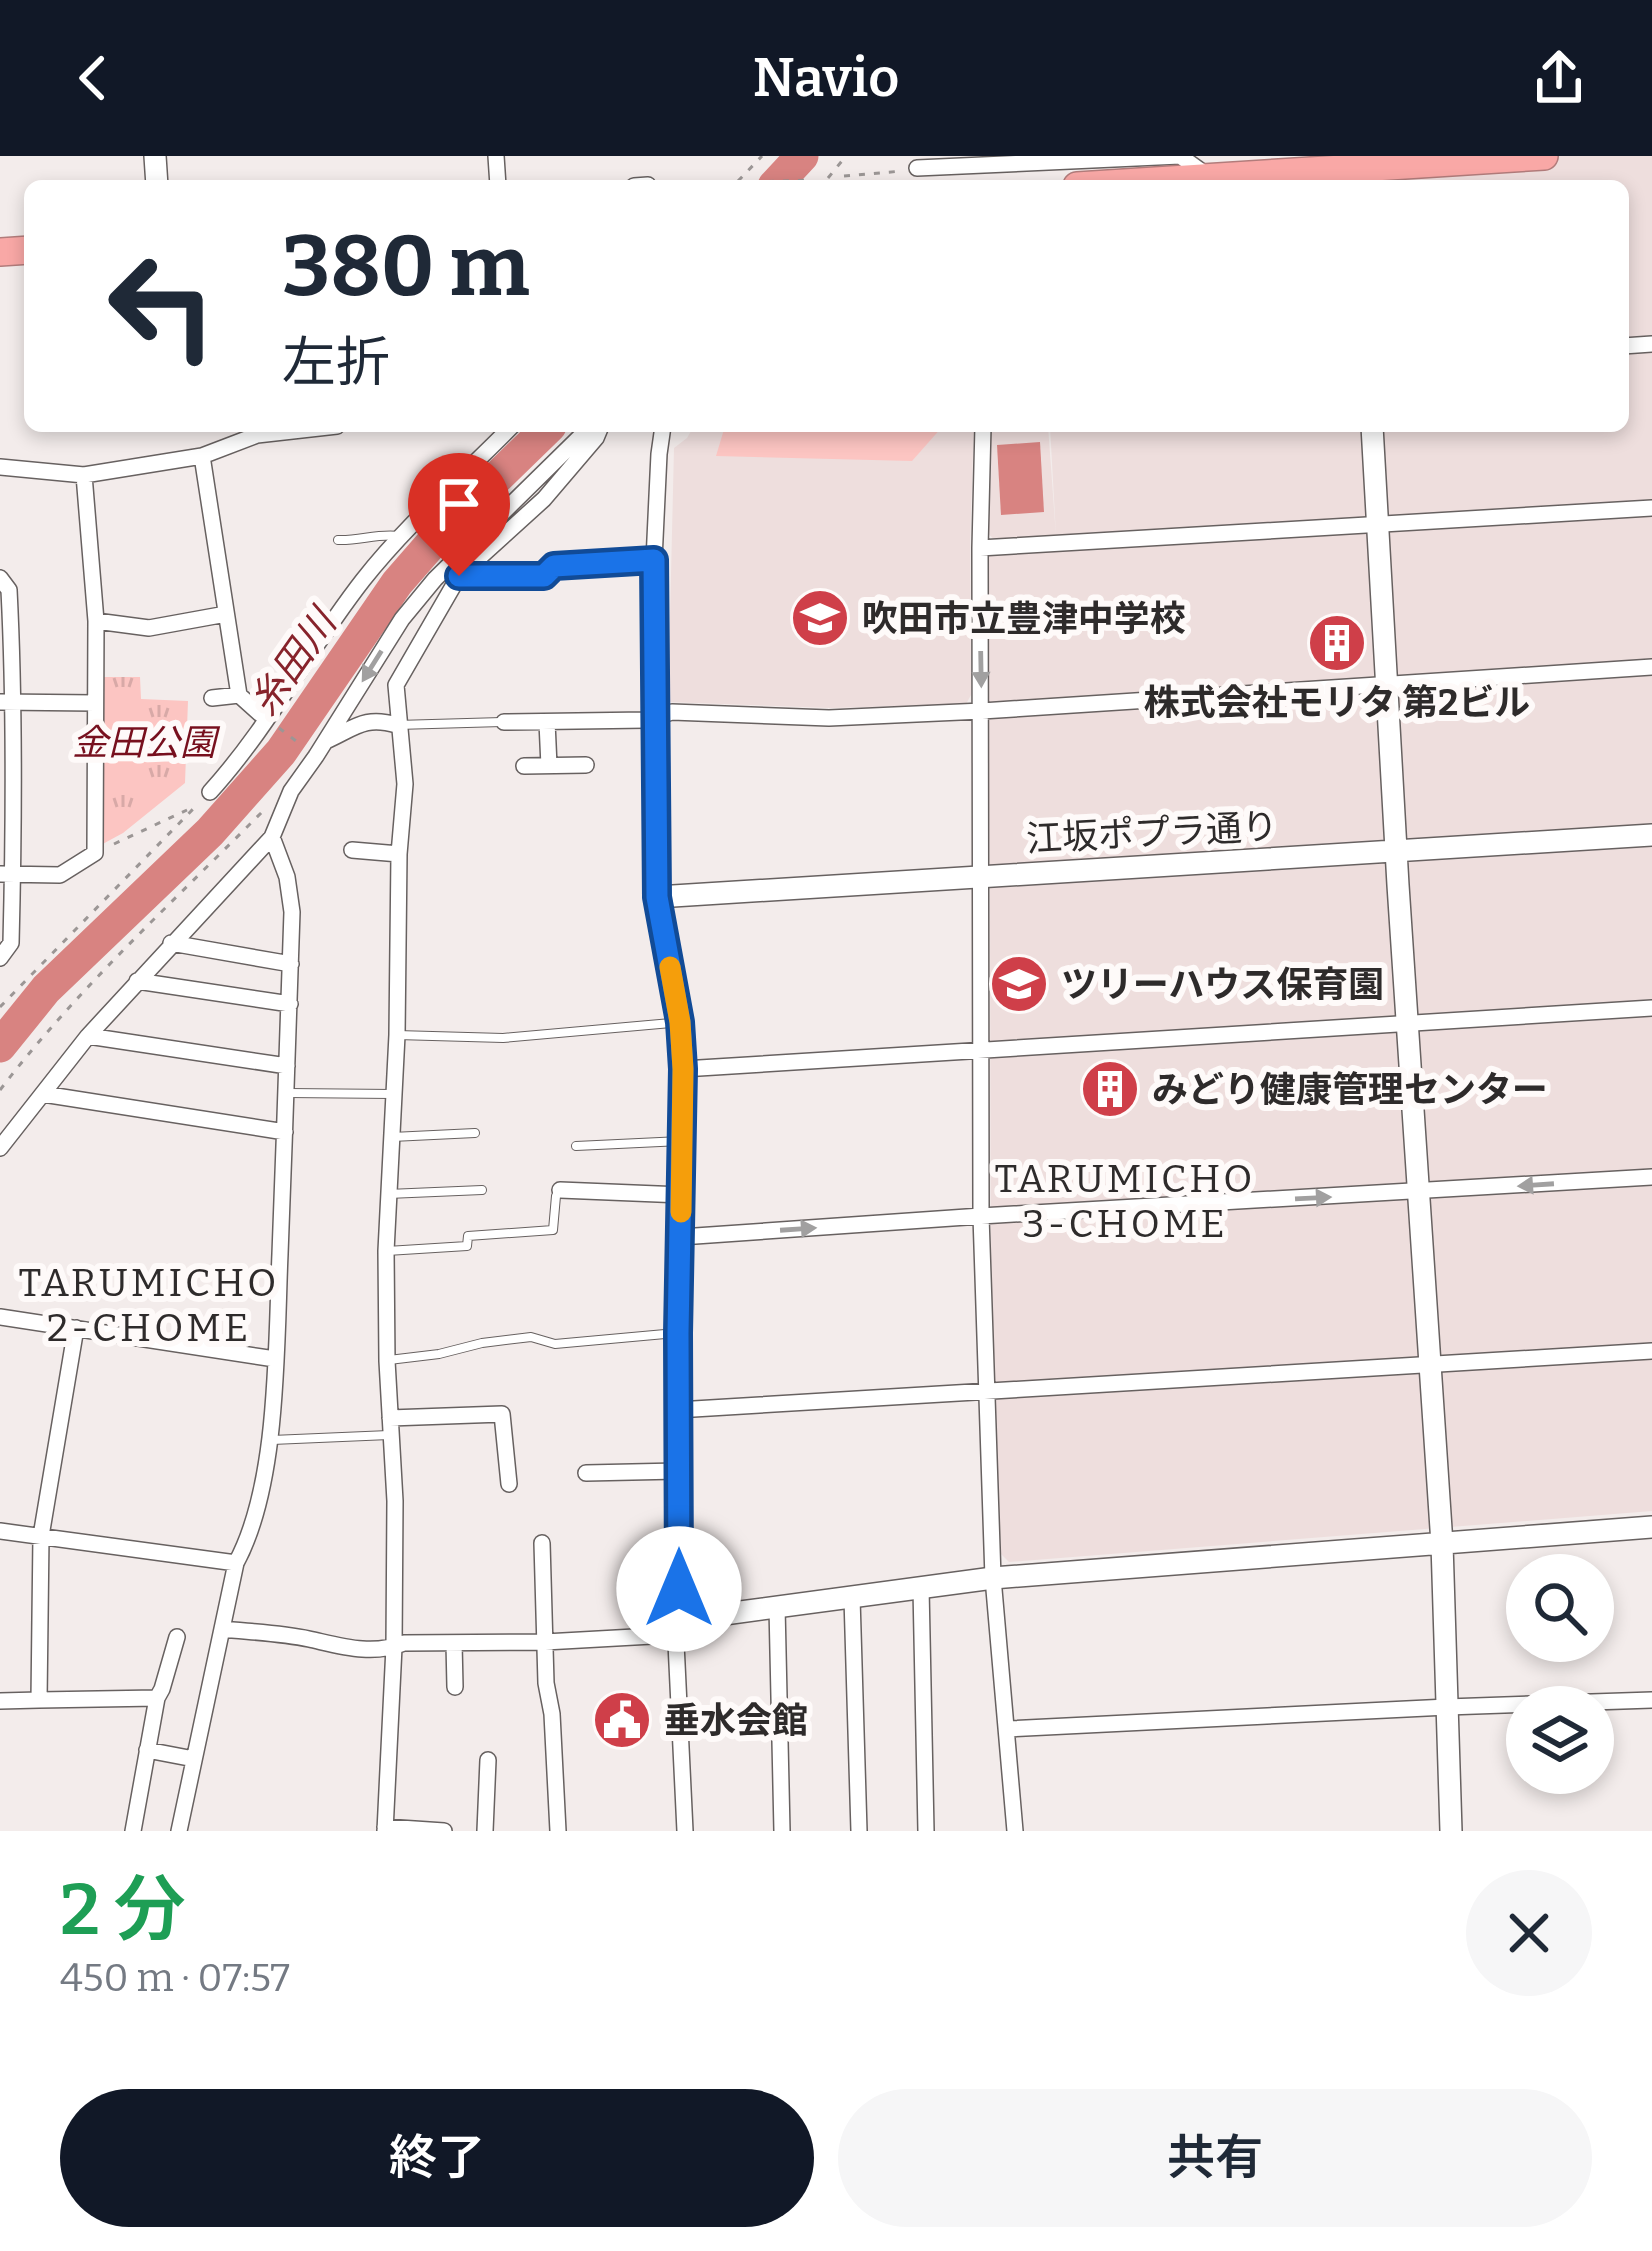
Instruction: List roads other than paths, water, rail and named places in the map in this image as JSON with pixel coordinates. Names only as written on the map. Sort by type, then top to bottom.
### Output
[{"type":"highway","points":[[1265,180],[1355,177],[1440,159],[1544,156]]},
{"type":"street","points":[[914,168],[1180,157],[1203,180]]},
{"type":"street","points":[[0,467],[84,475],[202,456],[257,435],[282,432]]},
{"type":"street","points":[[210,792],[269,721],[361,582],[400,536],[506,432]]},
{"type":"street","points":[[0,1148],[136,981],[272,837],[291,791],[402,619],[435,579],[585,432]]},
{"type":"street","points":[[444,1831],[385,1829],[395,1502],[386,1361],[387,1194],[404,784],[396,685],[459,576],[544,499],[598,432]]},
{"type":"street","points":[[662,432],[654,560],[657,897],[680,1022],[683,1069],[676,1643],[685,1831]]},
{"type":"street","points":[[983,432],[981,1216],[993,1579],[1015,1831]]},
{"type":"street","points":[[1372,432],[1442,1544],[1451,1831]]},
{"type":"street","points":[[202,456],[239,695],[269,721]]},
{"type":"street","points":[[6,874],[60,875],[94,853],[96,621],[84,475]]},
{"type":"street","points":[[980,548],[1652,508]]},
{"type":"street","points":[[571,565],[654,560]]},
{"type":"street","points":[[459,576],[508,577]]},
{"type":"street","points":[[0,578],[9,590],[6,874],[11,944],[0,958]]},
{"type":"street","points":[[96,621],[148,628],[226,614]]},
{"type":"street","points":[[503,722],[646,720],[672,712],[829,718],[1652,668]]},
{"type":"street","points":[[212,698],[239,695]]},
{"type":"street","points":[[7,702],[95,703]]},
{"type":"street","points":[[547,722],[549,766]]},
{"type":"street","points":[[321,748],[359,723],[397,725]]},
{"type":"street","points":[[524,766],[586,765]]},
{"type":"street","name":"江坂ポプラ通り","points":[[657,897],[1652,835]]},
{"type":"street","points":[[178,1831],[236,1563],[250,1538],[266,1467],[275,1359],[292,912],[287,877],[272,837]]},
{"type":"street","points":[[352,850],[399,854]]},
{"type":"street","points":[[171,943],[291,964]]},
{"type":"street","points":[[136,981],[290,1004]]},
{"type":"street","points":[[683,1069],[1652,1008]]},
{"type":"street","points":[[88,1036],[287,1066]]},
{"type":"street","points":[[43,1094],[285,1132]]},
{"type":"street","points":[[681,1237],[1652,1178]]},
{"type":"street","points":[[560,1190],[682,1195]]},
{"type":"street","points":[[0,1317],[275,1359]]},
{"type":"street","points":[[39,1700],[41,1536],[76,1328]]},
{"type":"street","points":[[677,1410],[1652,1352]]},
{"type":"street","points":[[390,1427],[502,1414],[509,1484]]},
{"type":"street","points":[[586,1473],[678,1471]]},
{"type":"street","points":[[222,1629],[386,1650],[404,1643],[670,1635],[694,1618],[993,1579],[1652,1527]]},
{"type":"street","points":[[0,1531],[236,1563]]},
{"type":"street","points":[[542,1543],[546,1684],[558,1831]]},
{"type":"street","points":[[921,1588],[926,1831]]},
{"type":"street","points":[[852,1598],[859,1831]]},
{"type":"street","points":[[777,1607],[782,1831]]},
{"type":"street","points":[[133,1831],[157,1698],[177,1636]]},
{"type":"street","points":[[454,1643],[455,1687]]},
{"type":"street","points":[[0,1702],[157,1698]]},
{"type":"street","points":[[1006,1729],[1652,1700]]},
{"type":"street","points":[[148,1750],[194,1759]]},
{"type":"street","points":[[485,1831],[488,1760]]},
{"type":"lane","points":[[338,540],[400,536]]},
{"type":"lane","points":[[508,577],[544,576],[554,566],[571,565]]},
{"type":"lane","points":[[397,725],[503,722]]},
{"type":"lane","points":[[397,1035],[503,1037],[671,1023]]},
{"type":"lane","points":[[286,1093],[393,1094]]},
{"type":"lane","points":[[390,1137],[475,1133]]},
{"type":"lane","points":[[576,1146],[682,1141]]},
{"type":"lane","points":[[387,1194],[482,1190]]},
{"type":"lane","points":[[386,1251],[467,1246],[467,1236],[553,1230],[560,1190]]},
{"type":"lane","points":[[386,1361],[530,1337],[555,1344],[678,1333]]},
{"type":"lane","points":[[268,1440],[390,1427]]},
{"type":"waterway","name":"糸田川","points":[[780,180],[802,156]]},
{"type":"waterway","name":"糸田川","points":[[0,1046],[46,989],[210,832],[281,752],[397,583],[445,528],[544,432]]},
{"type":"place","name":"吹田市立豊津中学校","points":[[820,618]]},
{"type":"place","name":"株式会社モリタ 第2ビル","points":[[1337,643]]},
{"type":"place","name":"ツリーハウス保育園","points":[[1019,984]]},
{"type":"place","name":"みどり健康管理センター","points":[[1110,1089]]},
{"type":"place","name":"垂水会館","points":[[622,1720]]},
{"type":"district","name":"TARUMICHO 3-CHOME","points":[[1125,1200]]},
{"type":"district","name":"TARUMICHO 2-CHOME","points":[[149,1304]]},
{"type":"park label","name":"金田公園","points":[[144,742]]}]
